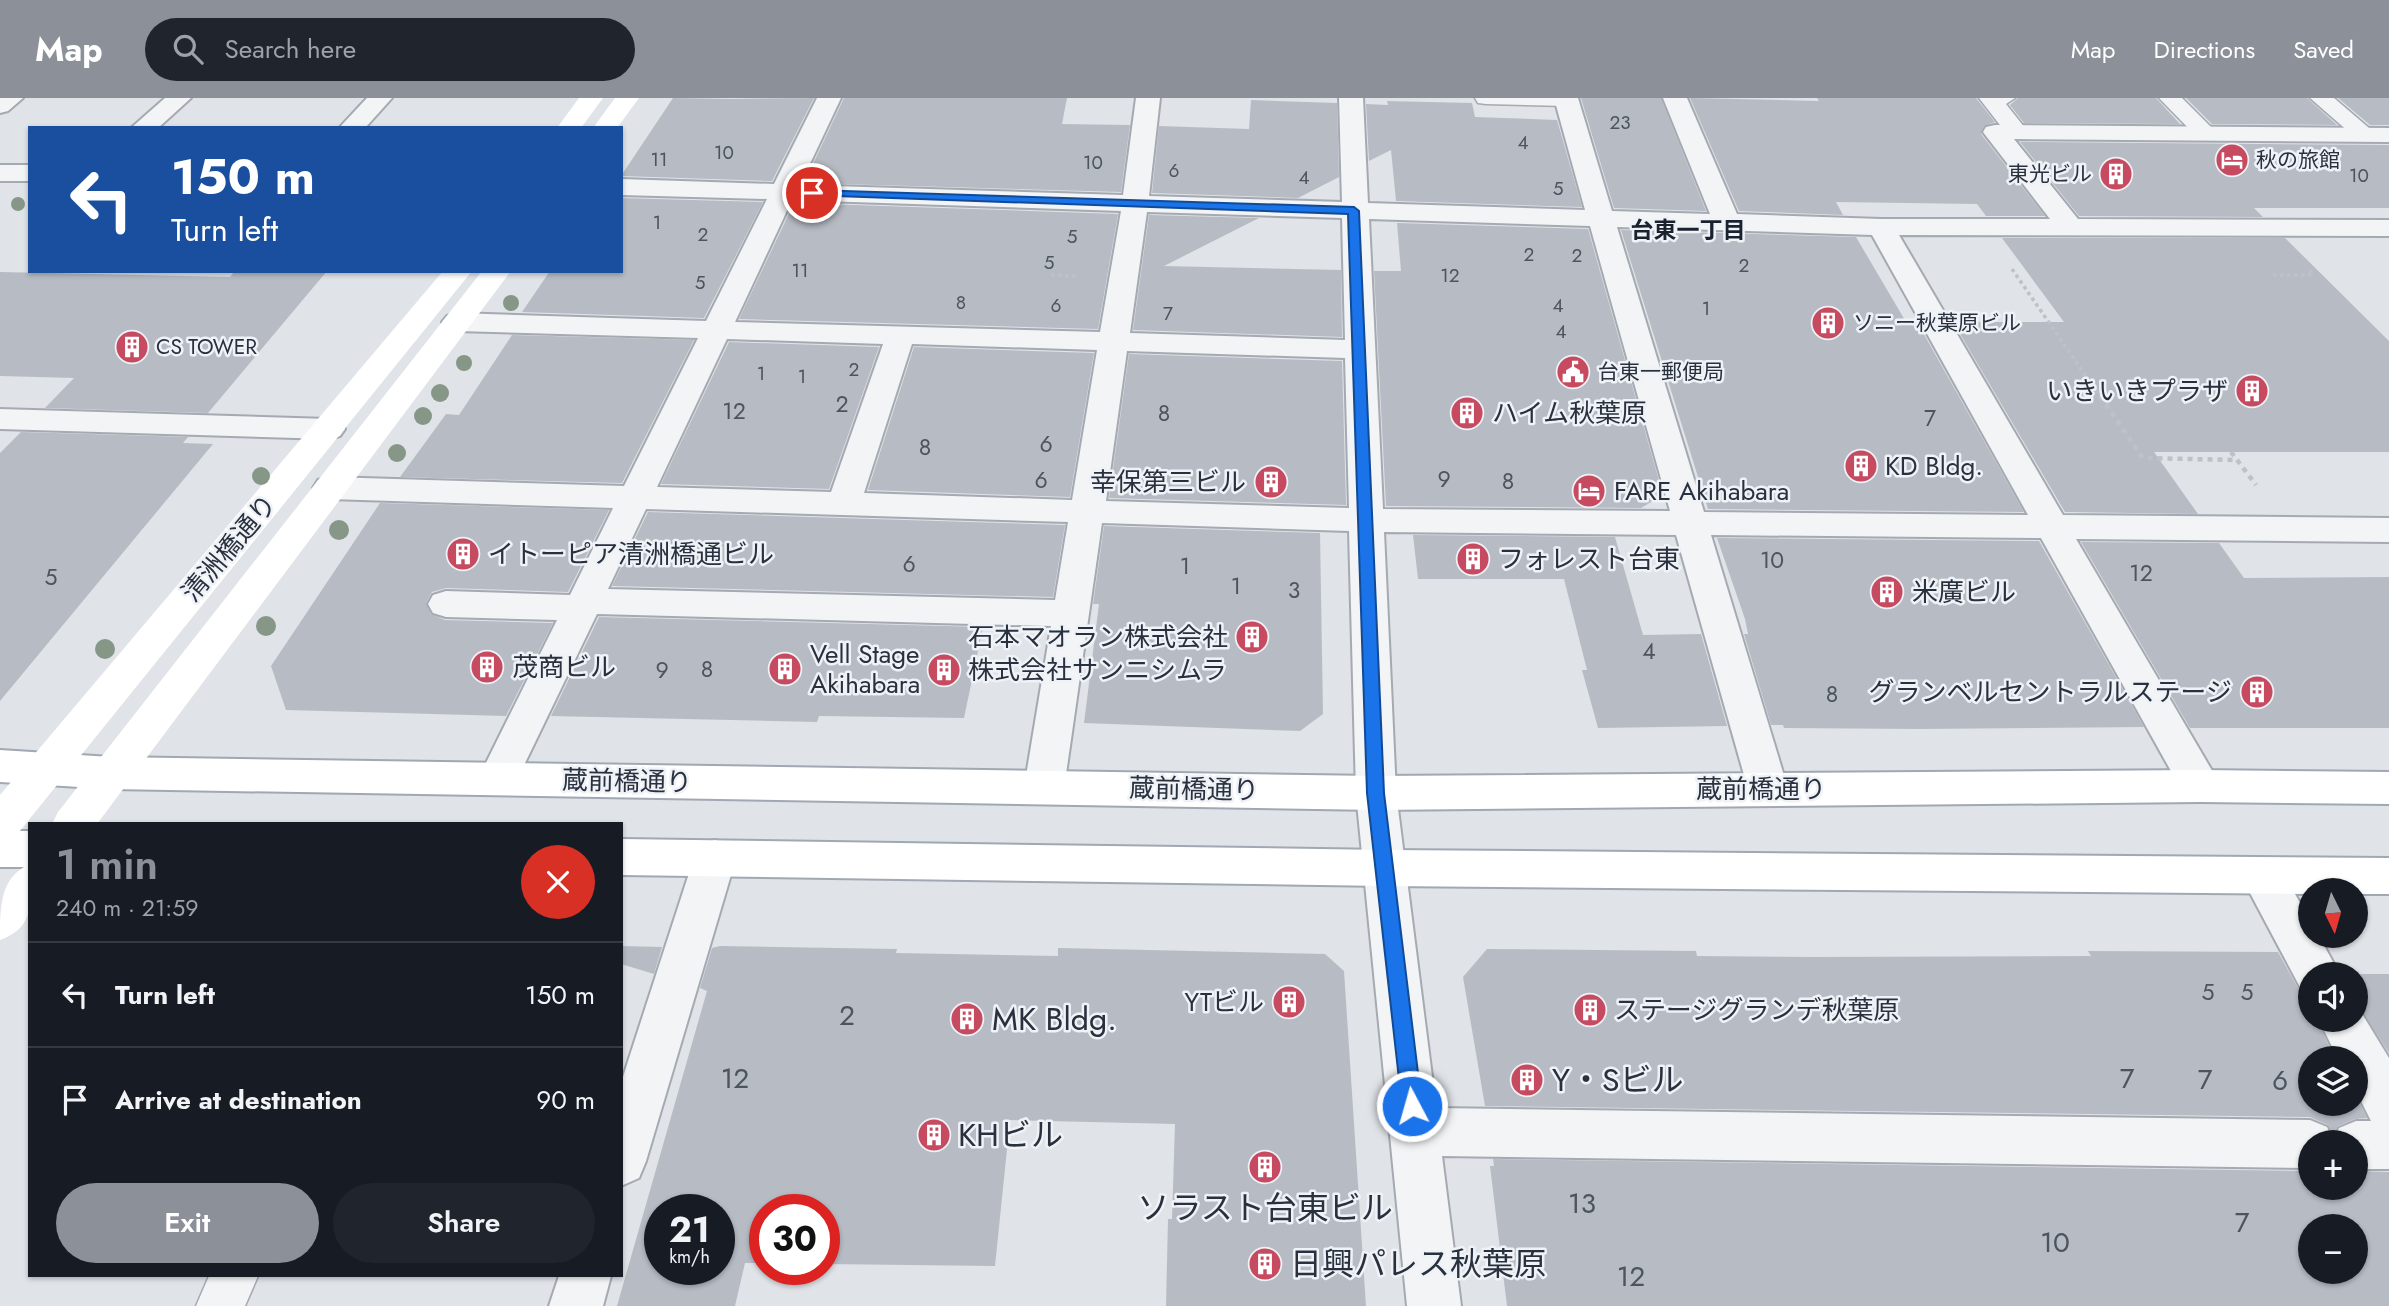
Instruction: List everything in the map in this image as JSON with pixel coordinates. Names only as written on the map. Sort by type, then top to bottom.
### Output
[{"type":"main road","points":[[570,126],[591,98]]},
{"type":"main road","points":[[606,126],[627,98]]},
{"type":"main road","name":"清洲橋通り","points":[[0,825],[456,273]]},
{"type":"main road","name":"清洲橋通り","points":[[74,822],[495,273]]},
{"type":"main road","name":"蔵前橋通り","points":[[0,766],[111,773],[1376,793],[2200,786],[2389,788]]},
{"type":"main road","points":[[0,849],[28,849]]},
{"type":"main road","points":[[623,857],[1385,868],[2389,876]]},
{"type":"main road","points":[[0,921],[28,885]]},
{"type":"street","points":[[0,106],[11,98]]},
{"type":"street","points":[[146,126],[179,98]]},
{"type":"street","points":[[353,126],[380,98]]},
{"type":"street","points":[[498,779],[829,98]]},
{"type":"street","points":[[1044,788],[1135,203],[1148,98]]},
{"type":"street","points":[[1351,98],[1376,793],[1434,1306]]},
{"type":"street","points":[[1675,98],[1727,223]]},
{"type":"street","points":[[1566,99],[1768,789]]},
{"type":"street","points":[[2006,132],[2377,134]]},
{"type":"street","points":[[2006,132],[2070,227]]},
{"type":"street","points":[[0,173],[28,173]]},
{"type":"street","points":[[623,187],[1881,227],[2389,228]]},
{"type":"street","points":[[1881,227],[2200,786]]},
{"type":"street","points":[[457,322],[1113,344],[1359,349]]},
{"type":"street","points":[[844,504],[900,337]]},
{"type":"street","points":[[4,423],[329,429]]},
{"type":"street","points":[[330,488],[1366,520],[2389,530]]},
{"type":"street","points":[[446,604],[1071,613]]},
{"type":"street","points":[[623,1155],[715,858]]},
{"type":"street","points":[[2262,876],[2309,962]]},
{"type":"street","points":[[2349,1032],[2389,1105]]},
{"type":"street","points":[[1415,1132],[2298,1144]]},
{"type":"street","points":[[2368,1145],[2389,1145]]},
{"type":"street","points":[[576,1306],[585,1277]]},
{"type":"lane","points":[[1486,98],[1566,99]]},
{"type":"lane","points":[[1970,98],[2006,132]]},
{"type":"lane","points":[[2004,98],[1990,98],[2006,132]]},
{"type":"lane","points":[[2170,98],[2207,134]]},
{"type":"lane","points":[[2321,98],[2377,134]]},
{"type":"lane","points":[[220,1306],[234,1277]]},
{"type":"path","points":[[2009,265],[2143,458],[2237,460]]},
{"type":"building","points":[[673,98],[814,98],[772,181],[623,176]]},
{"type":"building","points":[[844,98],[1067,98],[1062,124],[1130,125],[1121,192],[804,183]]},
{"type":"building","points":[[1581,98],[1661,98],[1706,211],[1614,208]]},
{"type":"building","points":[[1690,98],[1819,101],[1817,98],[1976,98],[1995,122],[1984,126],[1981,134],[2045,216],[1986,216],[1977,204],[1836,202],[1843,215],[1739,211]]},
{"type":"building","points":[[2018,98],[2156,98],[2180,124],[2024,123],[2010,105]]},
{"type":"building","points":[[2186,98],[2307,98],[2337,125],[2212,124]]},
{"type":"building","points":[[2338,98],[2389,98],[2389,125],[2370,125]]},
{"type":"building","points":[[1251,100],[1337,103],[1339,177],[1298,198],[1152,193],[1159,126],[1249,129]]},
{"type":"building","points":[[1387,101],[1472,103],[1475,117],[1557,120],[1582,207],[1396,201],[1391,150],[1369,161],[1366,104],[1388,105]]},
{"type":"building","points":[[2020,142],[2389,145],[2389,208],[2254,208],[2263,217],[2079,216]]},
{"type":"building","points":[[623,198],[763,202],[704,318],[522,312],[549,273],[623,273]]},
{"type":"building","points":[[794,203],[1118,214],[1098,329],[739,319]]},
{"type":"building","points":[[1149,215],[1259,218],[1164,266],[1341,270],[1342,337],[1133,330]]},
{"type":"building","points":[[1397,223],[1588,229],[1663,495],[1641,508],[1386,506],[1374,271],[1401,271]]},
{"type":"building","points":[[1621,230],[1856,237],[1906,322],[1917,322],[2024,512],[1708,509]]},
{"type":"building","name":"いきいきプラザ","points":[[2002,238],[2285,238],[2389,341],[2389,452],[2154,452],[2198,514],[2065,512],[1953,322],[2064,322]]},
{"type":"building","name":"CS TOWER","points":[[0,272],[230,277],[233,273],[325,273],[208,413],[45,408],[74,378],[0,376]]},
{"type":"building","points":[[512,335],[694,340],[622,483],[400,477],[446,414],[459,415]]},
{"type":"building","points":[[729,342],[879,347],[829,489],[661,484]]},
{"type":"building","points":[[914,347],[1094,353],[1070,497],[868,490]]},
{"type":"building","points":[[1129,354],[1342,361],[1346,505],[1109,498]]},
{"type":"building","points":[[21,432],[188,437],[183,443],[213,444],[0,701],[0,453]]},
{"type":"building","points":[[380,503],[609,510],[568,592],[446,588],[432,592],[426,603],[431,614],[445,620],[553,623],[506,716],[286,710],[271,666]]},
{"type":"building","points":[[648,512],[1065,525],[1053,597],[612,586]]},
{"type":"building","points":[[1104,526],[1320,533],[1323,714],[1300,731],[1084,723],[1099,604],[1093,604]]},
{"type":"building","points":[[1413,535],[1615,537],[1643,635],[1701,634],[1727,726],[1598,728],[1582,670],[1587,670],[1564,579],[1418,579]]},
{"type":"building","points":[[1717,538],[2039,541],[2144,727],[1920,729],[1784,728],[1783,725],[1771,725],[1744,634],[1748,634],[1745,619]]},
{"type":"building","points":[[2081,542],[2219,543],[2244,578],[2389,577],[2389,728],[2190,728]]},
{"type":"building","points":[[599,617],[983,627],[964,718],[819,716],[817,722],[551,716]]},
{"type":"building","points":[[623,946],[662,947],[654,974],[623,965]]},
{"type":"building","points":[[720,946],[897,949],[896,953],[1058,956],[1058,948],[1325,954],[1344,971],[1366,1306],[1166,1306],[1168,1219],[1172,1219],[1175,1124],[1010,1120],[995,1266],[840,1264],[840,1194],[749,1194],[749,1263],[745,1263],[735,1306],[617,1306],[644,1212],[644,1285],[735,1285],[735,1194],[649,1194],[707,991],[700,988],[712,948]]},
{"type":"building","points":[[1487,949],[1696,951],[1697,956],[1814,957],[2091,956],[2088,951],[2278,952],[2298,988],[2298,1032],[2323,1032],[2329,1046],[2298,1046],[2298,1116],[2367,1118],[2355,1119],[2331,1130],[2328,1125],[2310,1117],[1485,1106],[1463,977]]},
{"type":"building","points":[[2368,974],[2389,974],[2389,1053],[2368,1021]]},
{"type":"building","points":[[1493,1159],[2298,1171],[2298,1200],[2368,1200],[2368,1171],[2389,1172],[2389,1306],[1507,1306],[1490,1166],[1494,1166]]},
{"type":"place","name":"秋の旅館","points":[[2232,160]]},
{"type":"place","name":"東光ビル","points":[[2116,174]]},
{"type":"place","name":"ソニー秋葉原ビル","points":[[1828,323]]},
{"type":"place","name":"CS TOWER","points":[[132,347]]},
{"type":"place","name":"台東一郵便局","points":[[1573,372]]},
{"type":"place","name":"いきいきプラザ","points":[[2252,391]]},
{"type":"place","name":"ハイム秋葉原","points":[[1467,413]]},
{"type":"place","name":"KD Bldg.","points":[[1861,466]]},
{"type":"place","name":"幸保第三ビル","points":[[1271,482]]},
{"type":"place","name":"FARE Akihabara","points":[[1589,491]]},
{"type":"place","name":"イトーピア清洲橋通ビル","points":[[463,554]]},
{"type":"place","name":"フォレスト台東","points":[[1473,559]]},
{"type":"place","name":"米廣ビル","points":[[1887,592]]},
{"type":"place","name":"石本マオラン株式会社","points":[[1252,637]]},
{"type":"place","name":"茂商ビル","points":[[487,667]]},
{"type":"place","name":"Vell Stage Akihabara","points":[[785,669]]},
{"type":"place","name":"株式会社サンニシムラ","points":[[944,670]]},
{"type":"place","name":"グランベルセントラルステージ","points":[[2257,692]]},
{"type":"place","name":"YTビル","points":[[1289,1002]]},
{"type":"place","name":"ステージグランデ秋葉原","points":[[1590,1010]]},
{"type":"place","name":"MK Bldg.","points":[[967,1019]]},
{"type":"place","name":"Y・Sビル","points":[[1527,1080]]},
{"type":"place","name":"KHビル","points":[[934,1135]]},
{"type":"place","name":"ソラスト台東ビル","points":[[1265,1167]]},
{"type":"place","name":"日興パレス秋葉原","points":[[1265,1264]]},
{"type":"district","name":"台東一丁目","points":[[1688,230]]},
{"type":"route","points":[[812,193],[1354,211],[1376,793],[1412,1106]]}]
